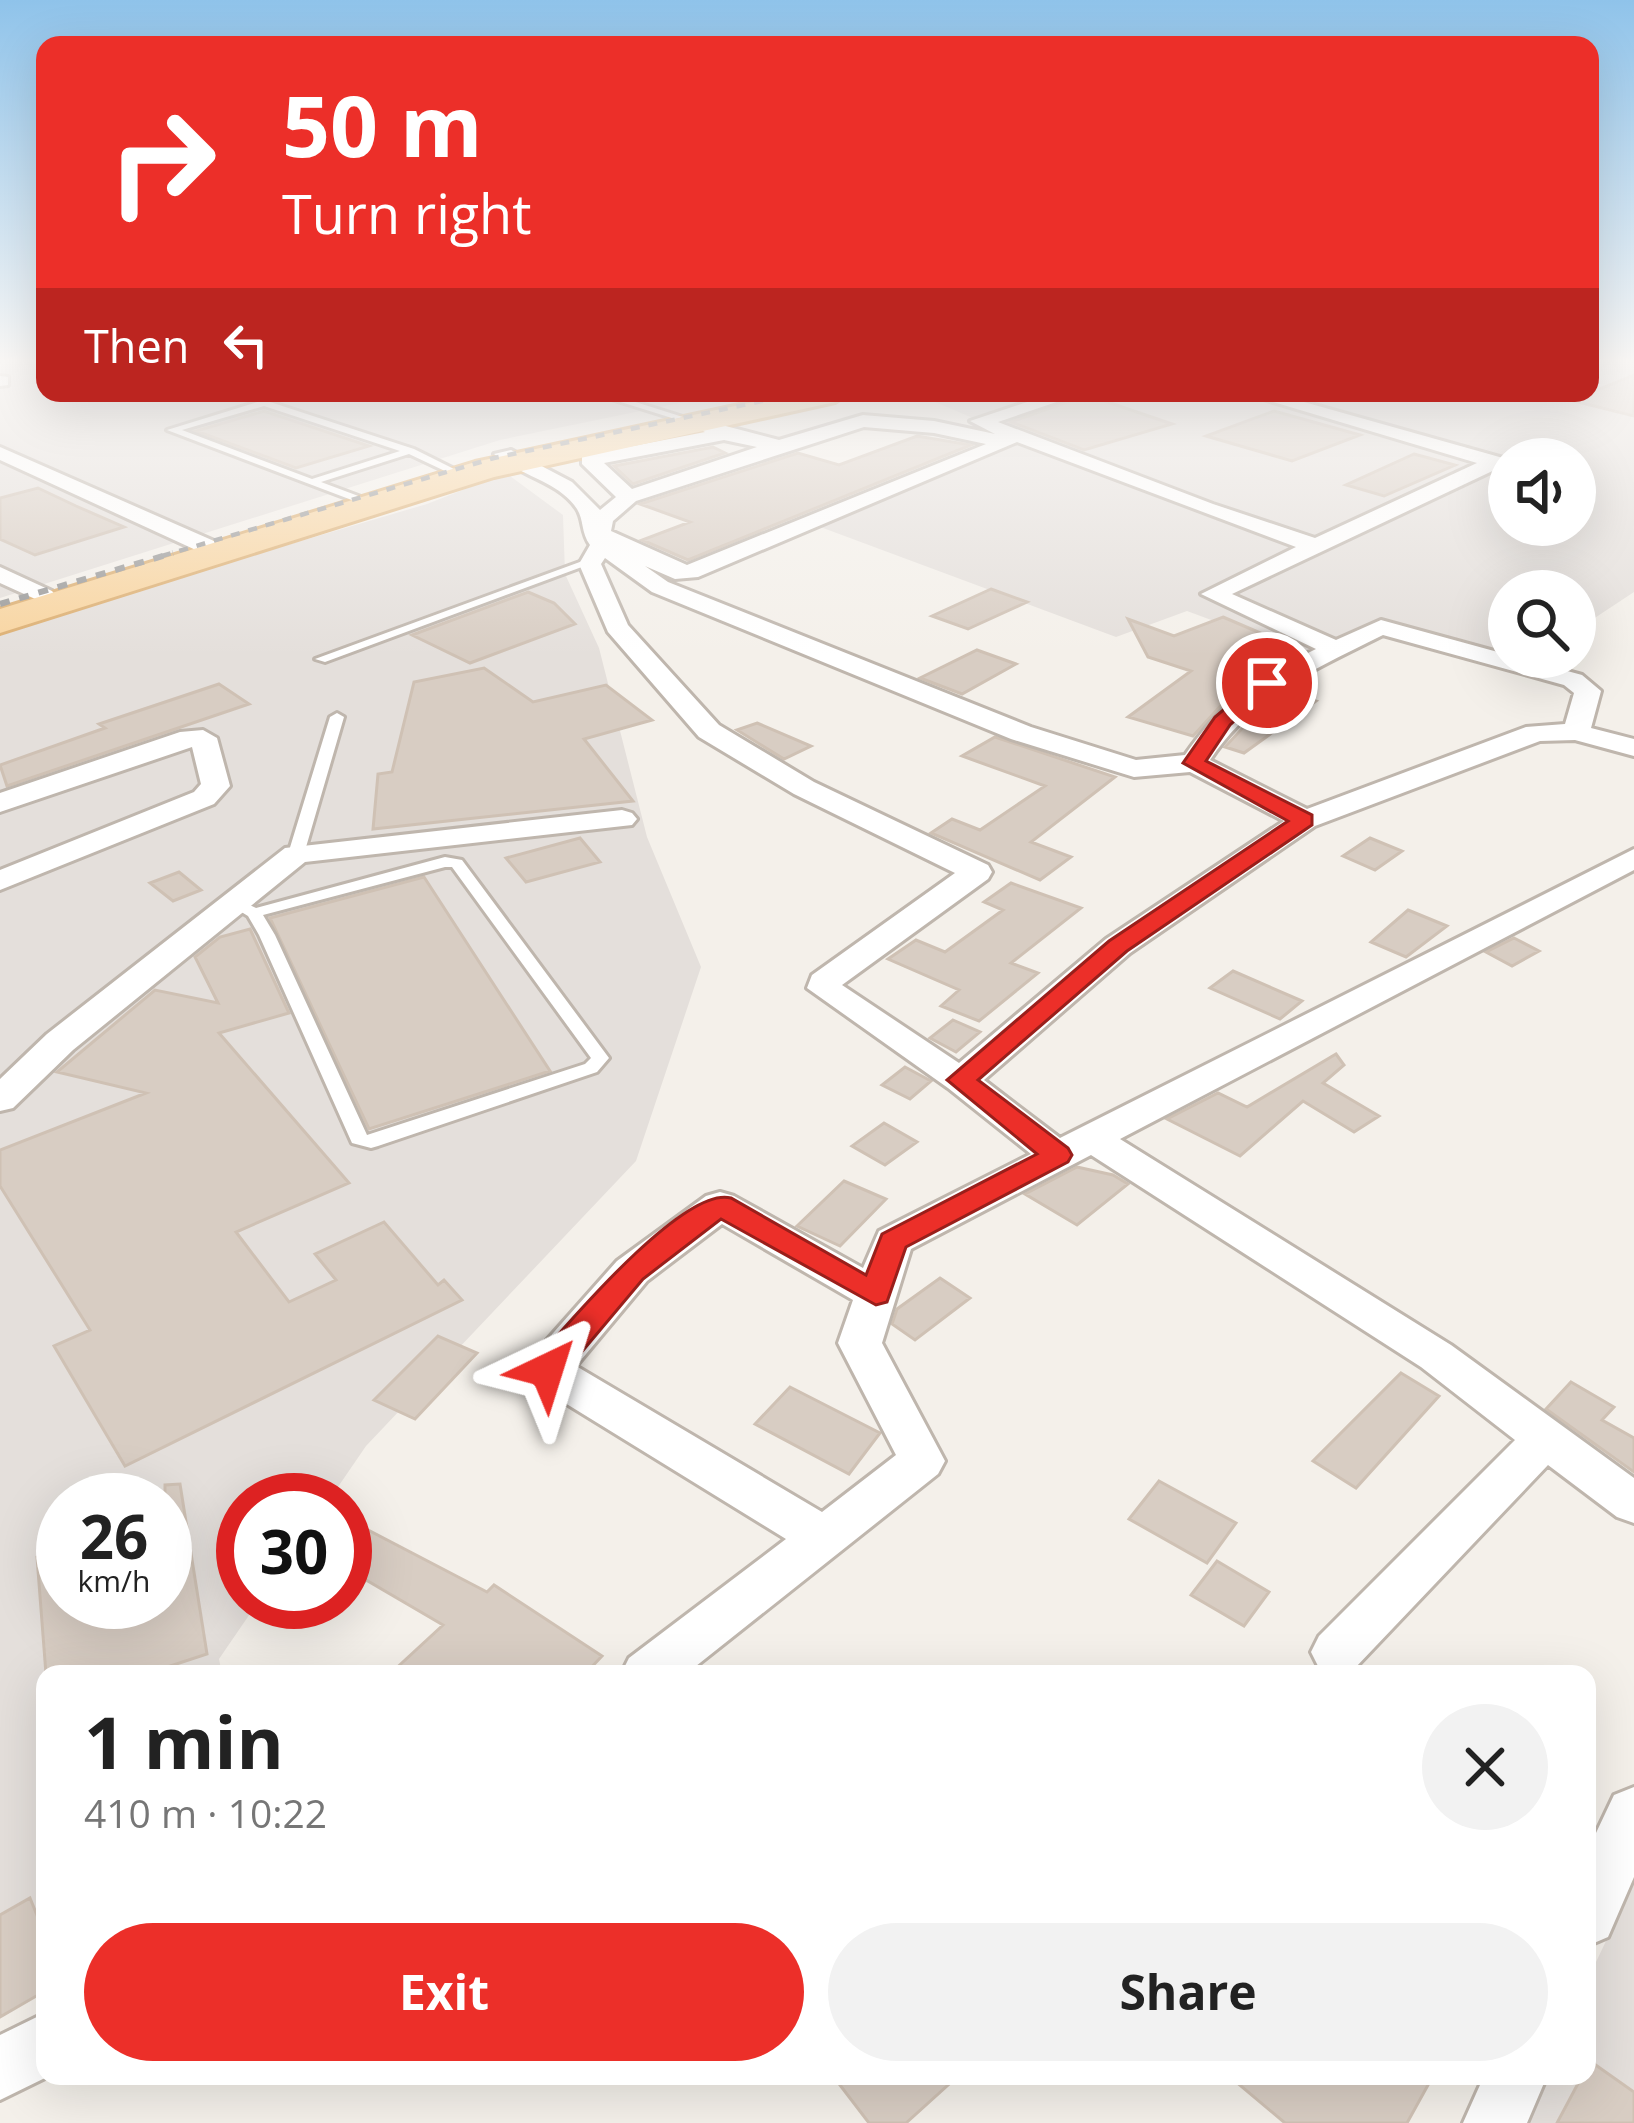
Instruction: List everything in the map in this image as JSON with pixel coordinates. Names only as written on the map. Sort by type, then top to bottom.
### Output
[{"type":"main road","points":[[0,608],[206,546],[335,501],[506,458]]},
{"type":"main road","points":[[0,621],[335,501],[507,458]]},
{"type":"street","points":[[11,458],[206,546]]},
{"type":"street","points":[[513,458],[565,486],[589,509],[617,627],[709,731],[821,797],[977,872],[824,982],[824,988],[961,1080],[1436,1356],[1634,1504]]},
{"type":"street","points":[[595,458],[589,460],[629,497]]},
{"type":"street","points":[[744,458],[629,497],[602,520],[600,534],[675,572],[690,572],[967,458]]},
{"type":"street","points":[[1075,458],[1316,546]]},
{"type":"street","points":[[1336,649],[1213,594],[1496,462],[1482,458]]},
{"type":"street","points":[[596,553],[698,604],[1021,733],[1134,769],[1194,763],[1304,820]]},
{"type":"street","points":[[0,574],[44,596]]},
{"type":"street","points":[[1194,763],[1222,721],[1267,683],[1381,627],[1573,680],[1588,691],[1576,732]]},
{"type":"street","points":[[961,1080],[1118,946],[1304,820],[1536,733],[1576,732],[1634,748]]},
{"type":"street","points":[[0,803],[190,738],[203,738],[216,786],[204,798],[5,873]]},
{"type":"street","points":[[0,1100],[60,1042],[244,908],[296,854],[622,819]]},
{"type":"street","points":[[659,1665],[922,1461],[860,1343],[893,1241],[1634,858]]},
{"type":"street","points":[[825,1538],[547,1370],[632,1271],[720,1205],[876,1294]]},
{"type":"street","points":[[1337,1652],[1546,1438]]},
{"type":"street","points":[[1596,1897],[1634,1813]]},
{"type":"street","points":[[0,2069],[36,2049]]},
{"type":"street","points":[[1495,2123],[1512,2085]]},
{"type":"lane","points":[[236,458],[335,501],[399,458]]},
{"type":"lane","points":[[425,458],[451,470]]},
{"type":"lane","points":[[321,659],[596,553]]},
{"type":"lane","points":[[296,854],[337,717]]},
{"type":"lane","points":[[457,863],[600,1058],[591,1068],[547,1083],[371,1142],[359,1139],[244,908],[457,863]]},
{"type":"shaded area","points":[[0,458],[443,458],[0,598]]},
{"type":"shaded area","points":[[973,458],[1488,458],[1488,546],[1596,546],[1596,458],[1634,458],[1634,592],[1596,617],[1596,570],[1488,570],[1488,649],[1376,625],[1306,655],[1187,611],[1116,637],[815,525]]},
{"type":"shaded area","points":[[506,473],[563,515],[565,574],[599,648],[647,837],[701,967],[636,1161],[366,1446],[348,1473],[216,1473],[216,1629],[240,1629],[219,1659],[220,1665],[36,1665],[36,1950],[0,1963],[0,629],[427,504]]},
{"type":"shaded area","points":[[1634,1882],[1634,2123],[1519,2123],[1538,2085],[1596,2085],[1596,1962]]},
{"type":"building","points":[[269,458],[329,458],[296,468]]},
{"type":"building","points":[[655,458],[710,458],[633,484],[614,466]]},
{"type":"building","points":[[782,458],[815,458],[839,465],[858,458],[939,458],[688,560],[642,540],[690,522],[640,504]]},
{"type":"building","points":[[1405,458],[1455,465],[1384,496],[1346,485]]},
{"type":"building","points":[[38,488],[124,527],[35,555],[0,539],[0,498]]},
{"type":"building","points":[[991,589],[1027,602],[968,629],[932,616]]},
{"type":"building","points":[[528,592],[554,603],[575,624],[470,663],[412,635]]},
{"type":"building","points":[[1223,617],[1272,638],[1249,649],[1269,655],[1251,667],[1265,671],[1224,702],[1193,736],[1128,717],[1191,671],[1148,657],[1128,619],[1174,636]]},
{"type":"building","points":[[977,650],[1016,664],[962,694],[920,678]]},
{"type":"building","points":[[484,668],[533,702],[606,685],[652,720],[584,739],[633,801],[373,829],[378,774],[392,772],[414,682]]},
{"type":"building","points":[[1302,682],[1291,693],[1316,701],[1244,753],[1225,747],[1249,721]]},
{"type":"building","points":[[219,684],[249,704],[7,786],[0,765],[105,728],[99,724]]},
{"type":"building","points":[[757,723],[811,746],[784,759],[737,730]]},
{"type":"building","points":[[995,737],[1115,777],[1031,842],[1071,857],[1040,880],[931,833],[952,819],[980,830],[1045,786],[962,756]]},
{"type":"building","points":[[580,838],[600,862],[526,882],[506,858]]},
{"type":"building","points":[[1370,838],[1402,851],[1375,870],[1343,856]]},
{"type":"building","points":[[179,872],[201,890],[173,901],[150,883]]},
{"type":"building","points":[[424,877],[550,1071],[369,1129],[270,918]]},
{"type":"building","points":[[1011,883],[1081,908],[1011,963],[1038,973],[979,1021],[941,1006],[959,990],[888,959],[916,940],[945,952],[1003,910],[984,902]]},
{"type":"building","points":[[1408,910],[1447,926],[1406,957],[1371,942]]},
{"type":"building","points":[[250,929],[289,1013],[219,1033],[349,1183],[236,1232],[289,1302],[336,1280],[315,1254],[384,1222],[438,1285],[444,1280],[462,1300],[125,1466],[54,1346],[90,1330],[0,1186],[0,1150],[146,1093],[57,1072],[155,990],[218,1003],[195,957],[220,937]]},
{"type":"building","points":[[1514,938],[1539,951],[1512,966],[1486,952]]},
{"type":"building","points":[[1233,971],[1302,1001],[1280,1019],[1210,988]]},
{"type":"building","points":[[953,1020],[980,1032],[956,1052],[930,1038]]},
{"type":"building","points":[[1336,1054],[1344,1065],[1323,1083],[1379,1116],[1354,1132],[1303,1101],[1240,1156],[1167,1119],[1218,1093],[1247,1107]]},
{"type":"building","points":[[905,1067],[931,1081],[910,1099],[882,1085]]},
{"type":"building","points":[[884,1123],[917,1142],[885,1165],[852,1146]]},
{"type":"building","points":[[1077,1167],[1113,1175],[1128,1184],[1077,1225],[1025,1194]]},
{"type":"building","points":[[844,1181],[886,1199],[840,1246],[797,1226]]},
{"type":"building","points":[[940,1278],[970,1298],[915,1340],[892,1324],[897,1309]]},
{"type":"building","points":[[438,1336],[477,1353],[415,1419],[374,1400]]},
{"type":"building","points":[[1401,1373],[1439,1396],[1356,1488],[1313,1461]]},
{"type":"building","points":[[1571,1382],[1614,1407],[1602,1420],[1634,1438],[1634,1472],[1546,1409]]},
{"type":"building","points":[[790,1387],[880,1433],[849,1474],[755,1424]]},
{"type":"building","points":[[1159,1481],[1236,1523],[1207,1563],[1129,1519]]},
{"type":"building","points":[[372,1532],[487,1592],[494,1585],[602,1656],[594,1665],[400,1665],[443,1625],[372,1584]]},
{"type":"building","points":[[192,1560],[207,1654],[173,1665],[45,1665],[43,1629],[192,1629]]},
{"type":"building","points":[[1217,1561],[1269,1592],[1244,1626],[1191,1595]]},
{"type":"building","points":[[30,1898],[36,1913],[36,1996],[0,2017],[0,1915]]},
{"type":"building","points":[[1596,2065],[1634,2092],[1634,2123],[1557,2123],[1577,2085],[1596,2085]]},
{"type":"building","points":[[840,2085],[948,2085],[906,2123],[869,2123]]},
{"type":"building","points":[[1240,2085],[1428,2085],[1407,2123],[1285,2123]]},
{"type":"railway","points":[[162,556],[494,458]]},
{"type":"railway","points":[[0,604],[173,553]]},
{"type":"route","points":[[547,1370],[632,1271],[720,1205],[876,1294],[893,1241],[1057,1155],[961,1080],[1118,946],[1304,820],[1194,763],[1222,721],[1267,683]]}]
